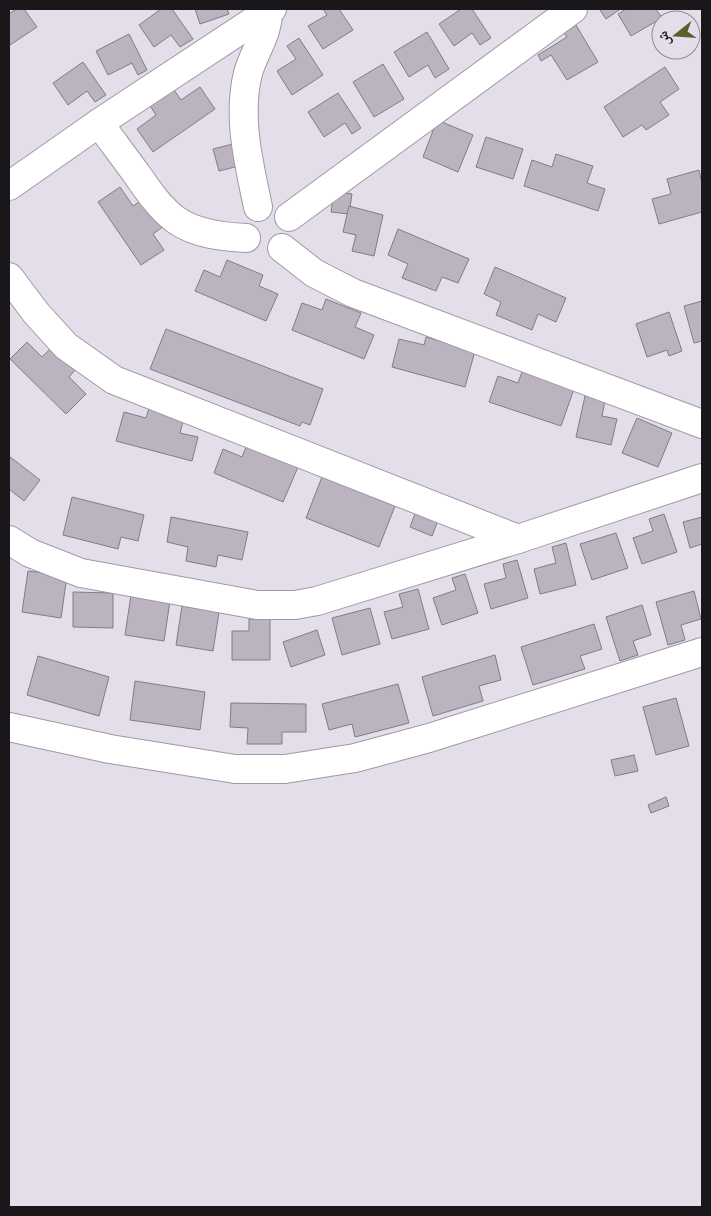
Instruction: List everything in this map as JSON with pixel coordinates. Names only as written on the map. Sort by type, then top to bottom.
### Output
[{"type":"street","points":[[289,217],[573,9]]},
{"type":"street","points":[[258,207],[246,144],[242,110],[249,71],[267,29],[270,10]]},
{"type":"street","points":[[9,186],[99,123],[270,10]]},
{"type":"street","points":[[99,123],[164,211],[177,221],[206,233],[246,238]]},
{"type":"street","points":[[265,205],[279,207],[289,217],[292,230],[291,237],[282,248],[269,253],[262,252],[255,249],[246,238],[245,224],[252,211],[258,207],[265,205]]},
{"type":"street","points":[[282,248],[314,273],[352,292],[702,424]]},
{"type":"street","points":[[9,277],[36,313],[66,346],[114,380],[518,538]]},
{"type":"street","points":[[9,540],[30,553],[81,573],[257,605],[295,605],[317,601],[702,478]]},
{"type":"street","points":[[9,727],[110,749],[234,769],[285,769],[355,758],[429,738],[702,652]]},
{"type":"building","points":[[16,9],[24,9],[37,27],[10,45],[9,14]]},
{"type":"building","points":[[161,9],[172,9],[193,39],[180,47],[171,35],[154,47],[139,25]]},
{"type":"building","points":[[195,9],[227,9],[229,14],[200,24]]},
{"type":"building","points":[[323,9],[339,9],[353,30],[323,49],[308,26],[327,15]]},
{"type":"building","points":[[461,9],[472,9],[491,38],[480,45],[472,33],[454,46],[439,24]]},
{"type":"building","points":[[626,9],[657,10],[651,10],[651,24],[631,36],[618,14]]},
{"type":"building","points":[[600,10],[619,10],[606,19]]},
{"type":"building","points":[[576,25],[598,62],[567,80],[551,55],[541,61],[538,55],[567,37],[564,33]]},
{"type":"building","points":[[427,32],[449,69],[435,78],[428,65],[409,77],[394,52]]},
{"type":"building","points":[[129,34],[147,70],[138,75],[132,63],[108,75],[96,51]]},
{"type":"building","points":[[299,38],[323,75],[292,95],[277,71],[296,59],[287,46]]},
{"type":"building","points":[[83,62],[106,95],[95,102],[87,91],[68,105],[53,83]]},
{"type":"building","points":[[383,64],[404,99],[374,117],[353,82]]},
{"type":"building","points":[[665,67],[679,89],[660,102],[669,115],[646,130],[642,125],[623,137],[604,107]]},
{"type":"building","points":[[172,87],[181,100],[200,87],[215,109],[153,152],[137,129],[156,115],[149,104]]},
{"type":"building","points":[[338,93],[361,128],[352,134],[345,123],[324,137],[308,112]]},
{"type":"building","points":[[437,120],[473,135],[458,172],[423,157]]},
{"type":"building","points":[[486,137],[523,149],[513,179],[476,167]]},
{"type":"building","points":[[233,144],[239,166],[219,171],[213,149]]},
{"type":"building","points":[[556,154],[593,166],[587,183],[605,189],[598,211],[524,186],[532,160],[552,167]]},
{"type":"building","points":[[699,170],[702,183],[702,212],[659,224],[652,199],[671,194],[667,179]]},
{"type":"building","points":[[120,187],[133,206],[145,198],[164,226],[153,234],[164,250],[141,265],[98,202]]},
{"type":"building","points":[[334,191],[352,194],[349,214],[331,212]]},
{"type":"building","points":[[349,206],[383,215],[374,256],[352,251],[356,235],[343,232]]},
{"type":"building","points":[[398,229],[469,259],[458,283],[442,277],[436,291],[402,278],[408,264],[388,255]]},
{"type":"building","points":[[227,260],[263,275],[259,286],[278,294],[266,321],[195,291],[204,270],[220,277]]},
{"type":"building","points":[[495,267],[566,298],[556,322],[538,314],[532,330],[496,315],[501,302],[484,294]]},
{"type":"building","points":[[326,299],[361,313],[355,327],[374,335],[364,359],[292,330],[302,303],[322,310]]},
{"type":"building","points":[[702,301],[702,341],[694,343],[684,306]]},
{"type":"building","points":[[669,312],[682,351],[669,356],[667,350],[647,357],[636,324]]},
{"type":"building","points":[[166,329],[323,389],[310,425],[302,422],[300,426],[150,369]]},
{"type":"building","points":[[426,337],[475,351],[465,387],[392,367],[399,339],[424,345]]},
{"type":"building","points":[[27,342],[42,357],[54,345],[77,368],[69,377],[86,394],[66,414],[10,359]]},
{"type":"building","points":[[522,372],[574,389],[561,426],[489,402],[498,376],[518,383]]},
{"type":"building","points":[[585,396],[605,400],[602,416],[617,419],[611,445],[576,437]]},
{"type":"building","points":[[149,408],[184,417],[180,433],[198,437],[192,461],[116,441],[124,412],[146,418]]},
{"type":"building","points":[[637,418],[672,433],[658,467],[622,453]]},
{"type":"building","points":[[247,445],[298,467],[283,502],[214,473],[223,449],[242,457]]},
{"type":"building","points":[[9,456],[40,480],[24,501],[9,489]]},
{"type":"building","points":[[322,477],[395,506],[379,547],[306,518]]},
{"type":"building","points":[[72,497],[144,515],[138,541],[121,537],[118,549],[63,535]]},
{"type":"building","points":[[418,506],[440,515],[432,536],[410,527]]},
{"type":"building","points":[[664,514],[677,552],[642,564],[633,538],[653,531],[649,519]]},
{"type":"building","points":[[171,517],[248,532],[242,560],[218,555],[216,567],[186,561],[188,547],[167,542]]},
{"type":"building","points":[[702,517],[702,544],[690,548],[683,522]]},
{"type":"building","points":[[616,533],[628,568],[592,580],[580,544]]},
{"type":"building","points":[[566,543],[576,585],[540,594],[534,569],[556,563],[552,547]]},
{"type":"building","points":[[517,560],[528,598],[491,609],[484,584],[506,578],[503,564]]},
{"type":"building","points":[[28,571],[67,576],[61,618],[22,612]]},
{"type":"building","points":[[465,574],[478,613],[442,625],[433,598],[456,590],[452,578]]},
{"type":"building","points":[[418,589],[429,629],[392,639],[384,612],[403,607],[399,594]]},
{"type":"building","points":[[694,591],[701,619],[681,625],[685,640],[668,645],[656,602]]},
{"type":"building","points":[[73,592],[113,593],[113,628],[73,627]]},
{"type":"building","points":[[131,595],[170,601],[164,641],[125,635]]},
{"type":"building","points":[[642,605],[651,635],[633,641],[638,655],[620,661],[606,617]]},
{"type":"building","points":[[182,606],[219,612],[213,651],[176,645]]},
{"type":"building","points":[[370,608],[380,644],[342,655],[332,618]]},
{"type":"building","points":[[249,619],[270,619],[270,660],[232,660],[232,631],[249,631]]},
{"type":"building","points":[[594,624],[602,649],[580,656],[585,669],[533,685],[521,647]]},
{"type":"building","points":[[317,630],[325,655],[291,667],[283,642]]},
{"type":"building","points":[[495,655],[501,680],[479,686],[483,701],[433,716],[422,677]]},
{"type":"building","points":[[38,656],[109,677],[99,716],[27,695]]},
{"type":"building","points":[[135,681],[205,692],[200,730],[130,720]]},
{"type":"building","points":[[398,684],[409,723],[355,737],[352,724],[329,730],[322,704]]},
{"type":"building","points":[[676,698],[689,746],[656,755],[643,707]]},
{"type":"building","points":[[231,703],[306,704],[306,732],[282,732],[282,744],[247,744],[248,728],[230,727]]},
{"type":"building","points":[[634,755],[638,771],[615,776],[611,760]]},
{"type":"building","points":[[666,797],[669,806],[651,813],[648,805]]}]
